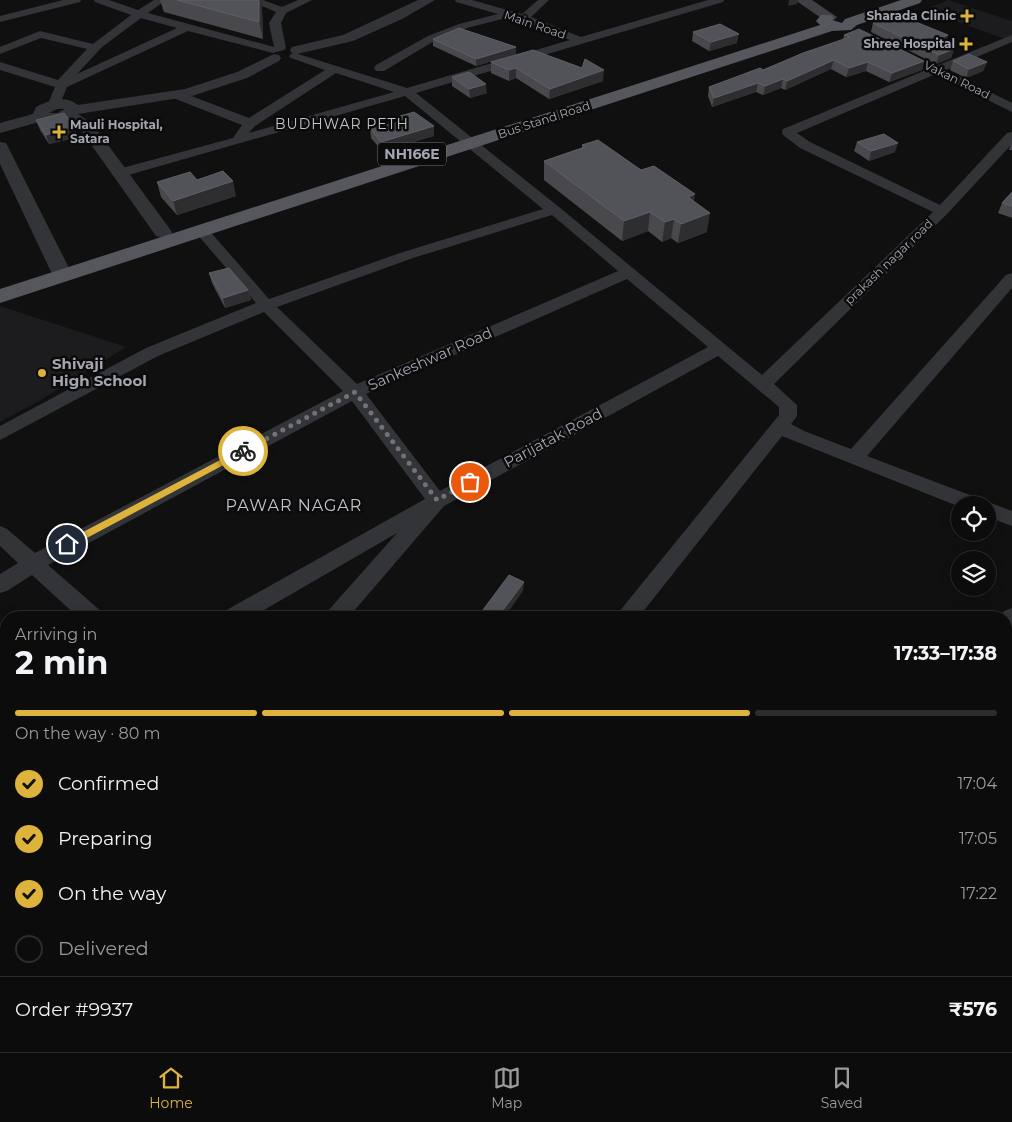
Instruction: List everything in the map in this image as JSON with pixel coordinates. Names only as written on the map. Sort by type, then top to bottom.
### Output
[{"type":"highway","name":"NH166E","points":[[840,23],[897,0]]},
{"type":"highway","name":"NH166E","points":[[0,296],[61,270],[163,232],[635,84],[915,0]]},
{"type":"highway","name":"Bus Stand Road","points":[[202,231],[352,183],[464,138],[735,58],[840,23]]},
{"type":"highway","name":"NH166E","points":[[0,284],[61,270],[202,231]]},
{"type":"main road","points":[[802,0],[840,23]]},
{"type":"street","points":[[2,18],[76,0]]},
{"type":"street","points":[[98,0],[139,14],[276,52],[286,59],[296,53],[340,41],[375,27],[428,0]]},
{"type":"street","points":[[59,111],[62,85],[95,48],[139,14],[161,0]]},
{"type":"street","points":[[253,0],[282,11]]},
{"type":"street","points":[[276,52],[275,23],[282,11],[307,0]]},
{"type":"street","name":"Main Road","points":[[460,0],[507,15],[524,18],[581,41]]},
{"type":"street","points":[[524,18],[544,0]]},
{"type":"street","points":[[678,0],[698,5]]},
{"type":"street","points":[[120,172],[237,141],[719,0]]},
{"type":"street","points":[[380,68],[432,38],[463,26],[507,15]]},
{"type":"street","points":[[0,66],[62,85],[187,27]]},
{"type":"street","points":[[0,51],[40,34],[95,48]]},
{"type":"street","points":[[942,211],[804,145],[788,132],[1011,39]]},
{"type":"street","points":[[0,128],[59,111],[177,95],[242,75],[276,52]]},
{"type":"street","points":[[296,53],[407,92],[554,210],[788,405],[788,416],[631,611]]},
{"type":"street","name":"Vakan Road","points":[[917,60],[1012,108]]},
{"type":"street","points":[[237,141],[250,122],[336,68]]},
{"type":"street","points":[[177,95],[250,122]]},
{"type":"street","points":[[59,111],[86,126],[163,232]]},
{"type":"street","name":"prakash nagar road","points":[[763,384],[942,211],[1012,136]]},
{"type":"street","points":[[0,147],[61,270]]},
{"type":"street","points":[[0,434],[152,352],[266,305],[408,255],[554,210]]},
{"type":"street","points":[[202,231],[266,305],[355,392],[437,500],[341,611]]},
{"type":"street","name":"Sankeshwar Road","points":[[0,585],[34,562],[355,392],[629,272]]},
{"type":"street","points":[[854,458],[1012,278]]},
{"type":"street","name":"Parijatak Road","points":[[243,611],[437,500],[719,348]]},
{"type":"street","points":[[780,426],[797,436],[953,496]]},
{"type":"street","points":[[996,512],[1012,519]]},
{"type":"street","points":[[0,534],[34,562],[86,611]]},
{"type":"shaded area","name":"Sharada Clinic","points":[[948,0],[1012,21],[1012,38],[1008,40],[924,10]]},
{"type":"shaded area","name":"Shivaji High School","points":[[0,306],[126,347],[41,400],[0,422]]},
{"type":"building","points":[[177,0],[259,0],[259,22]]},
{"type":"building","points":[[896,14],[948,35],[934,41],[954,49],[939,55],[873,23]]},
{"type":"building","points":[[720,24],[739,34],[711,42],[693,32]]},
{"type":"building","points":[[459,28],[516,47],[476,59],[433,39]]},
{"type":"building","points":[[859,29],[924,61],[892,73],[868,62],[849,68],[834,60],[787,81],[783,79],[765,86],[758,83],[714,98],[709,87],[760,68],[763,70],[803,53],[850,37],[844,35]]},
{"type":"building","points":[[533,50],[582,68],[585,59],[604,70],[550,89],[516,68],[509,70],[491,62]]},
{"type":"building","points":[[969,54],[987,62],[969,69],[953,61]]},
{"type":"building","points":[[469,72],[486,84],[469,89],[452,77]]},
{"type":"building","points":[[414,112],[434,126],[381,142],[370,128],[405,121],[400,116]]},
{"type":"building","points":[[64,113],[74,127],[46,135],[36,120]]},
{"type":"building","points":[[884,134],[898,143],[871,151],[857,142]]},
{"type":"building","points":[[598,140],[641,170],[654,166],[695,194],[688,197],[710,213],[681,224],[674,219],[665,222],[650,212],[624,221],[544,161],[585,147],[582,145]]},
{"type":"building","points":[[223,171],[233,181],[173,201],[157,182],[190,172],[197,180]]},
{"type":"building","points":[[1012,192],[1012,206],[1002,203]]},
{"type":"building","points":[[229,268],[248,290],[223,298],[209,273]]},
{"type":"building","points":[[509,575],[524,582],[502,611],[482,611]]},
{"type":"way so far","points":[[243,451],[355,392],[437,500],[470,482]]},
{"type":"place","name":"Sharada Clinic","points":[[967,16]]},
{"type":"place","name":"Shree Hospital","points":[[966,44]]},
{"type":"place","name":"Mauli Hospital, Satara","points":[[59,132]]},
{"type":"place","name":"Shivaji High School","points":[[42,373]]},
{"type":"district","name":"BUDHWAR PETH","points":[[342,124]]},
{"type":"district","name":"PAWAR NAGAR","points":[[294,505]]},
{"type":"route","points":[[67,544],[243,451]]}]
